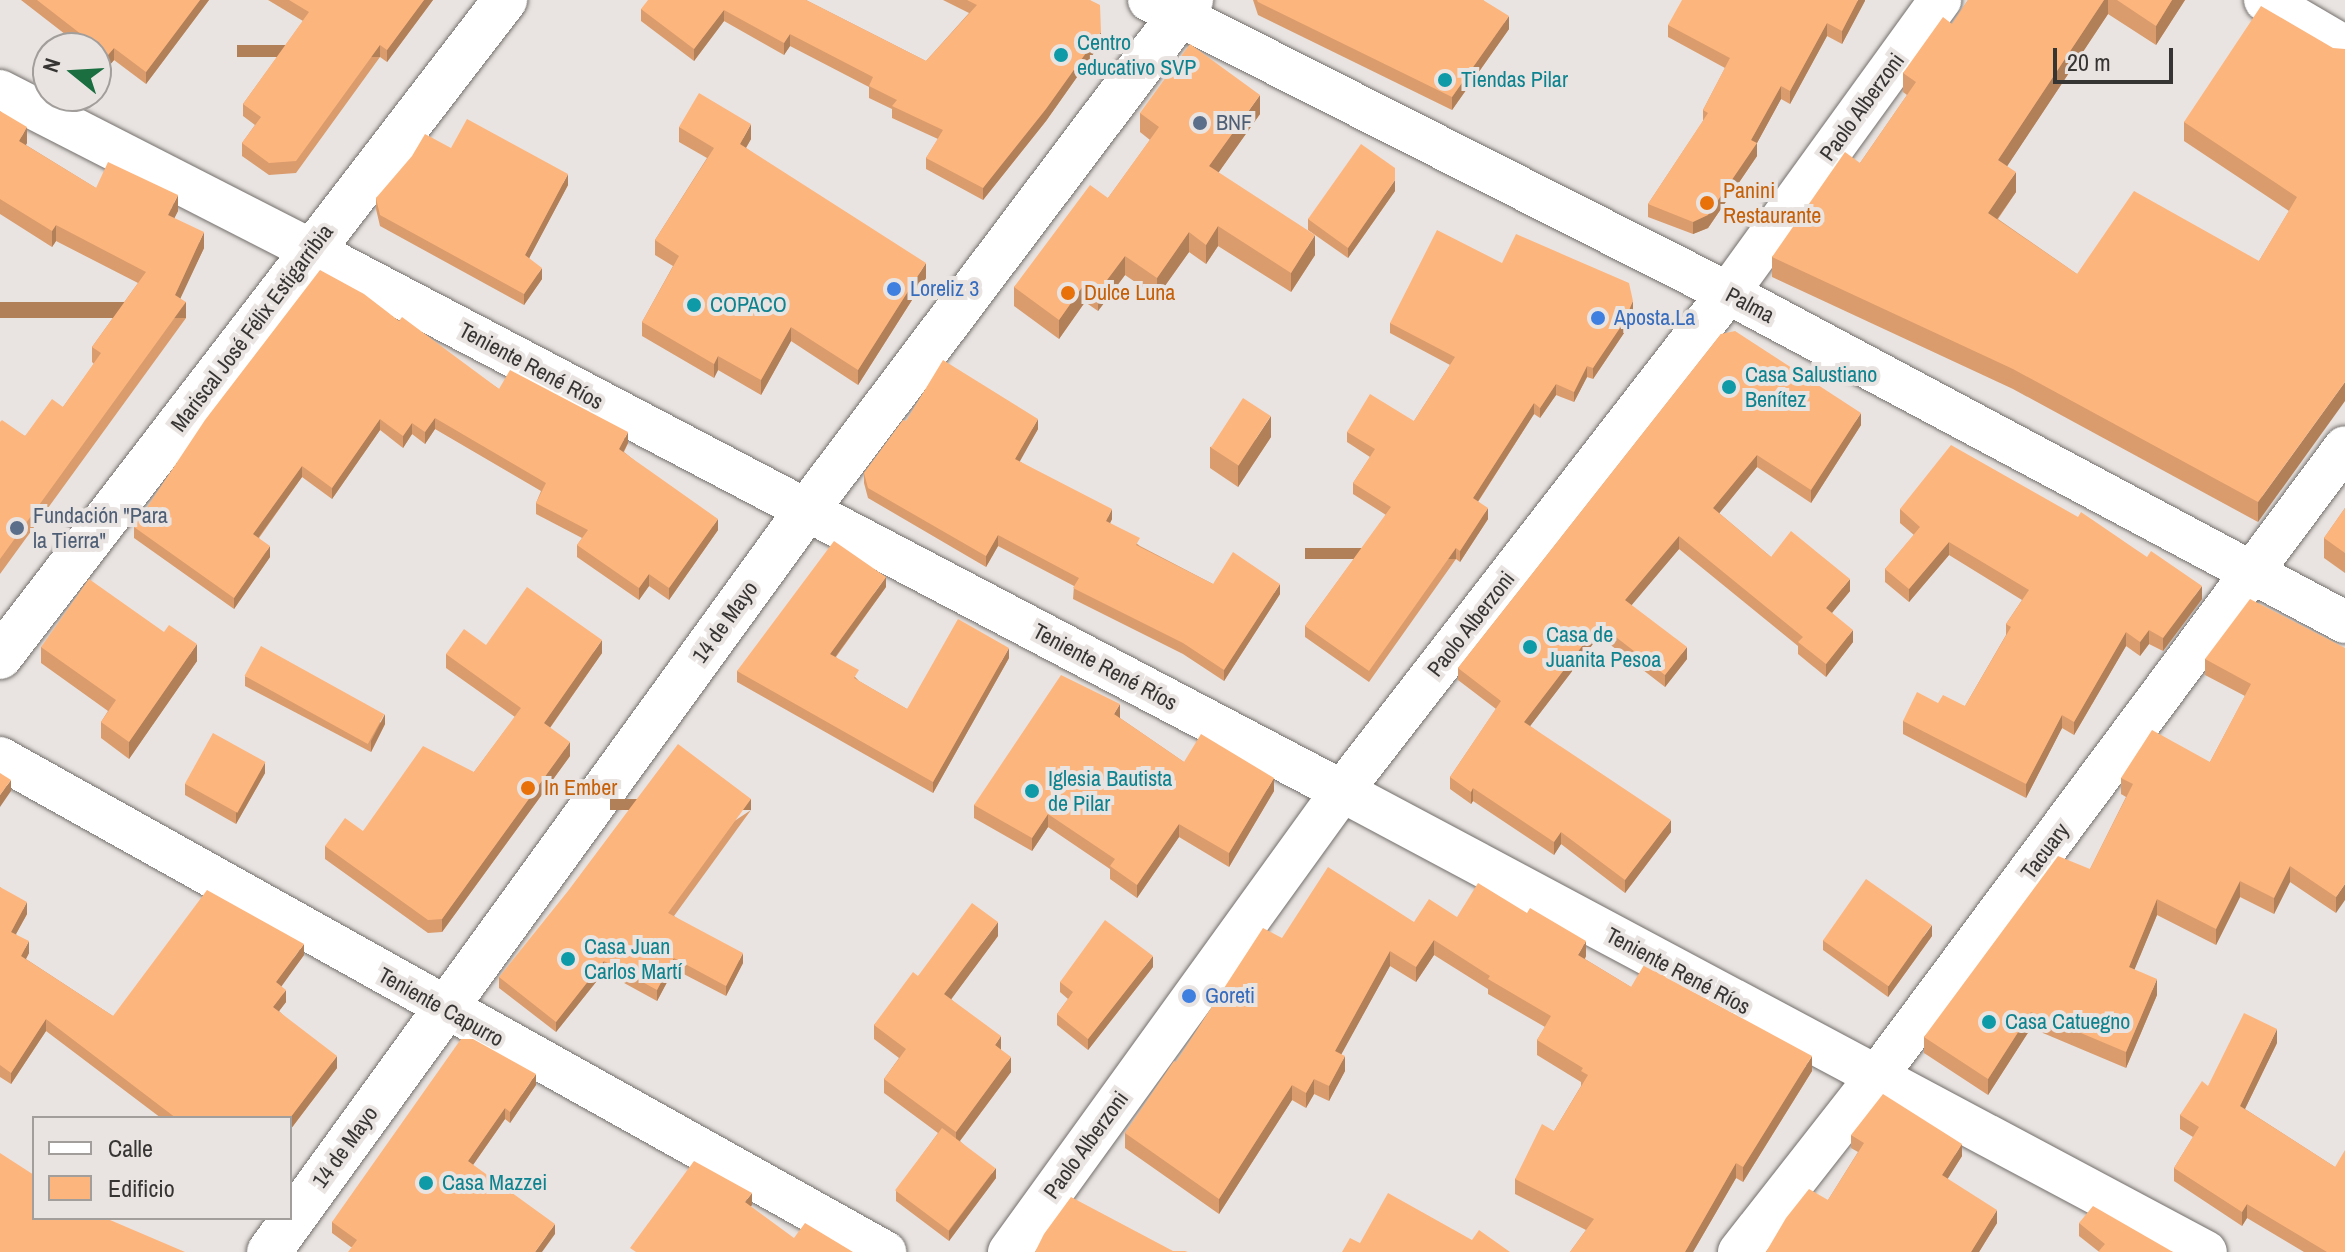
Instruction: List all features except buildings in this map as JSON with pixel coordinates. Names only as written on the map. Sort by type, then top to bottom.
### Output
[{"type":"main road","name":"Mariscal José Félix Estigarribia","points":[[0,657],[505,0]]},
{"type":"main road","name":"14 de Mayo","points":[[269,1252],[1174,5]]},
{"type":"street","name":"Paolo Alberzoni","points":[[1009,1252],[1342,791],[1728,293],[1940,0]]},
{"type":"street","points":[[2265,0],[2345,47]]},
{"type":"street","name":"Palma","points":[[1174,5],[1728,293],[2345,622]]},
{"type":"street","name":"Teniente René Ríos","points":[[0,91],[311,250],[1342,791],[2206,1252]]},
{"type":"street","name":"Tacuary","points":[[1739,1252],[1876,1077],[2345,447]]},
{"type":"street","name":"Teniente Capurro","points":[[0,758],[885,1252]]},
{"type":"place","name":"Centro educativo SVP","points":[[1061,55]]},
{"type":"place","name":"Tiendas Pilar","points":[[1445,80]]},
{"type":"place","name":"BNF","points":[[1200,123]]},
{"type":"place","name":"Panini Restaurante","points":[[1707,203]]},
{"type":"place","name":"Loreliz 3","points":[[894,289]]},
{"type":"place","name":"Dulce Luna","points":[[1068,293]]},
{"type":"place","name":"COPACO","points":[[694,305]]},
{"type":"place","name":"Aposta.La","points":[[1598,318]]},
{"type":"place","name":"Casa Salustiano Benítez","points":[[1729,387]]},
{"type":"place","name":"Fundación \"Para la Tierra\"","points":[[17,528]]},
{"type":"place","name":"Casa de Juanita Pesoa","points":[[1530,647]]},
{"type":"place","name":"In Ember","points":[[528,788]]},
{"type":"place","name":"Iglesia Bautista de Pilar","points":[[1032,791]]},
{"type":"place","name":"Casa Juan Carlos Martí","points":[[568,959]]},
{"type":"place","name":"Goreti","points":[[1189,996]]},
{"type":"place","name":"Casa Catuegno","points":[[1989,1022]]},
{"type":"place","name":"Casa Mazzei","points":[[426,1183]]}]
